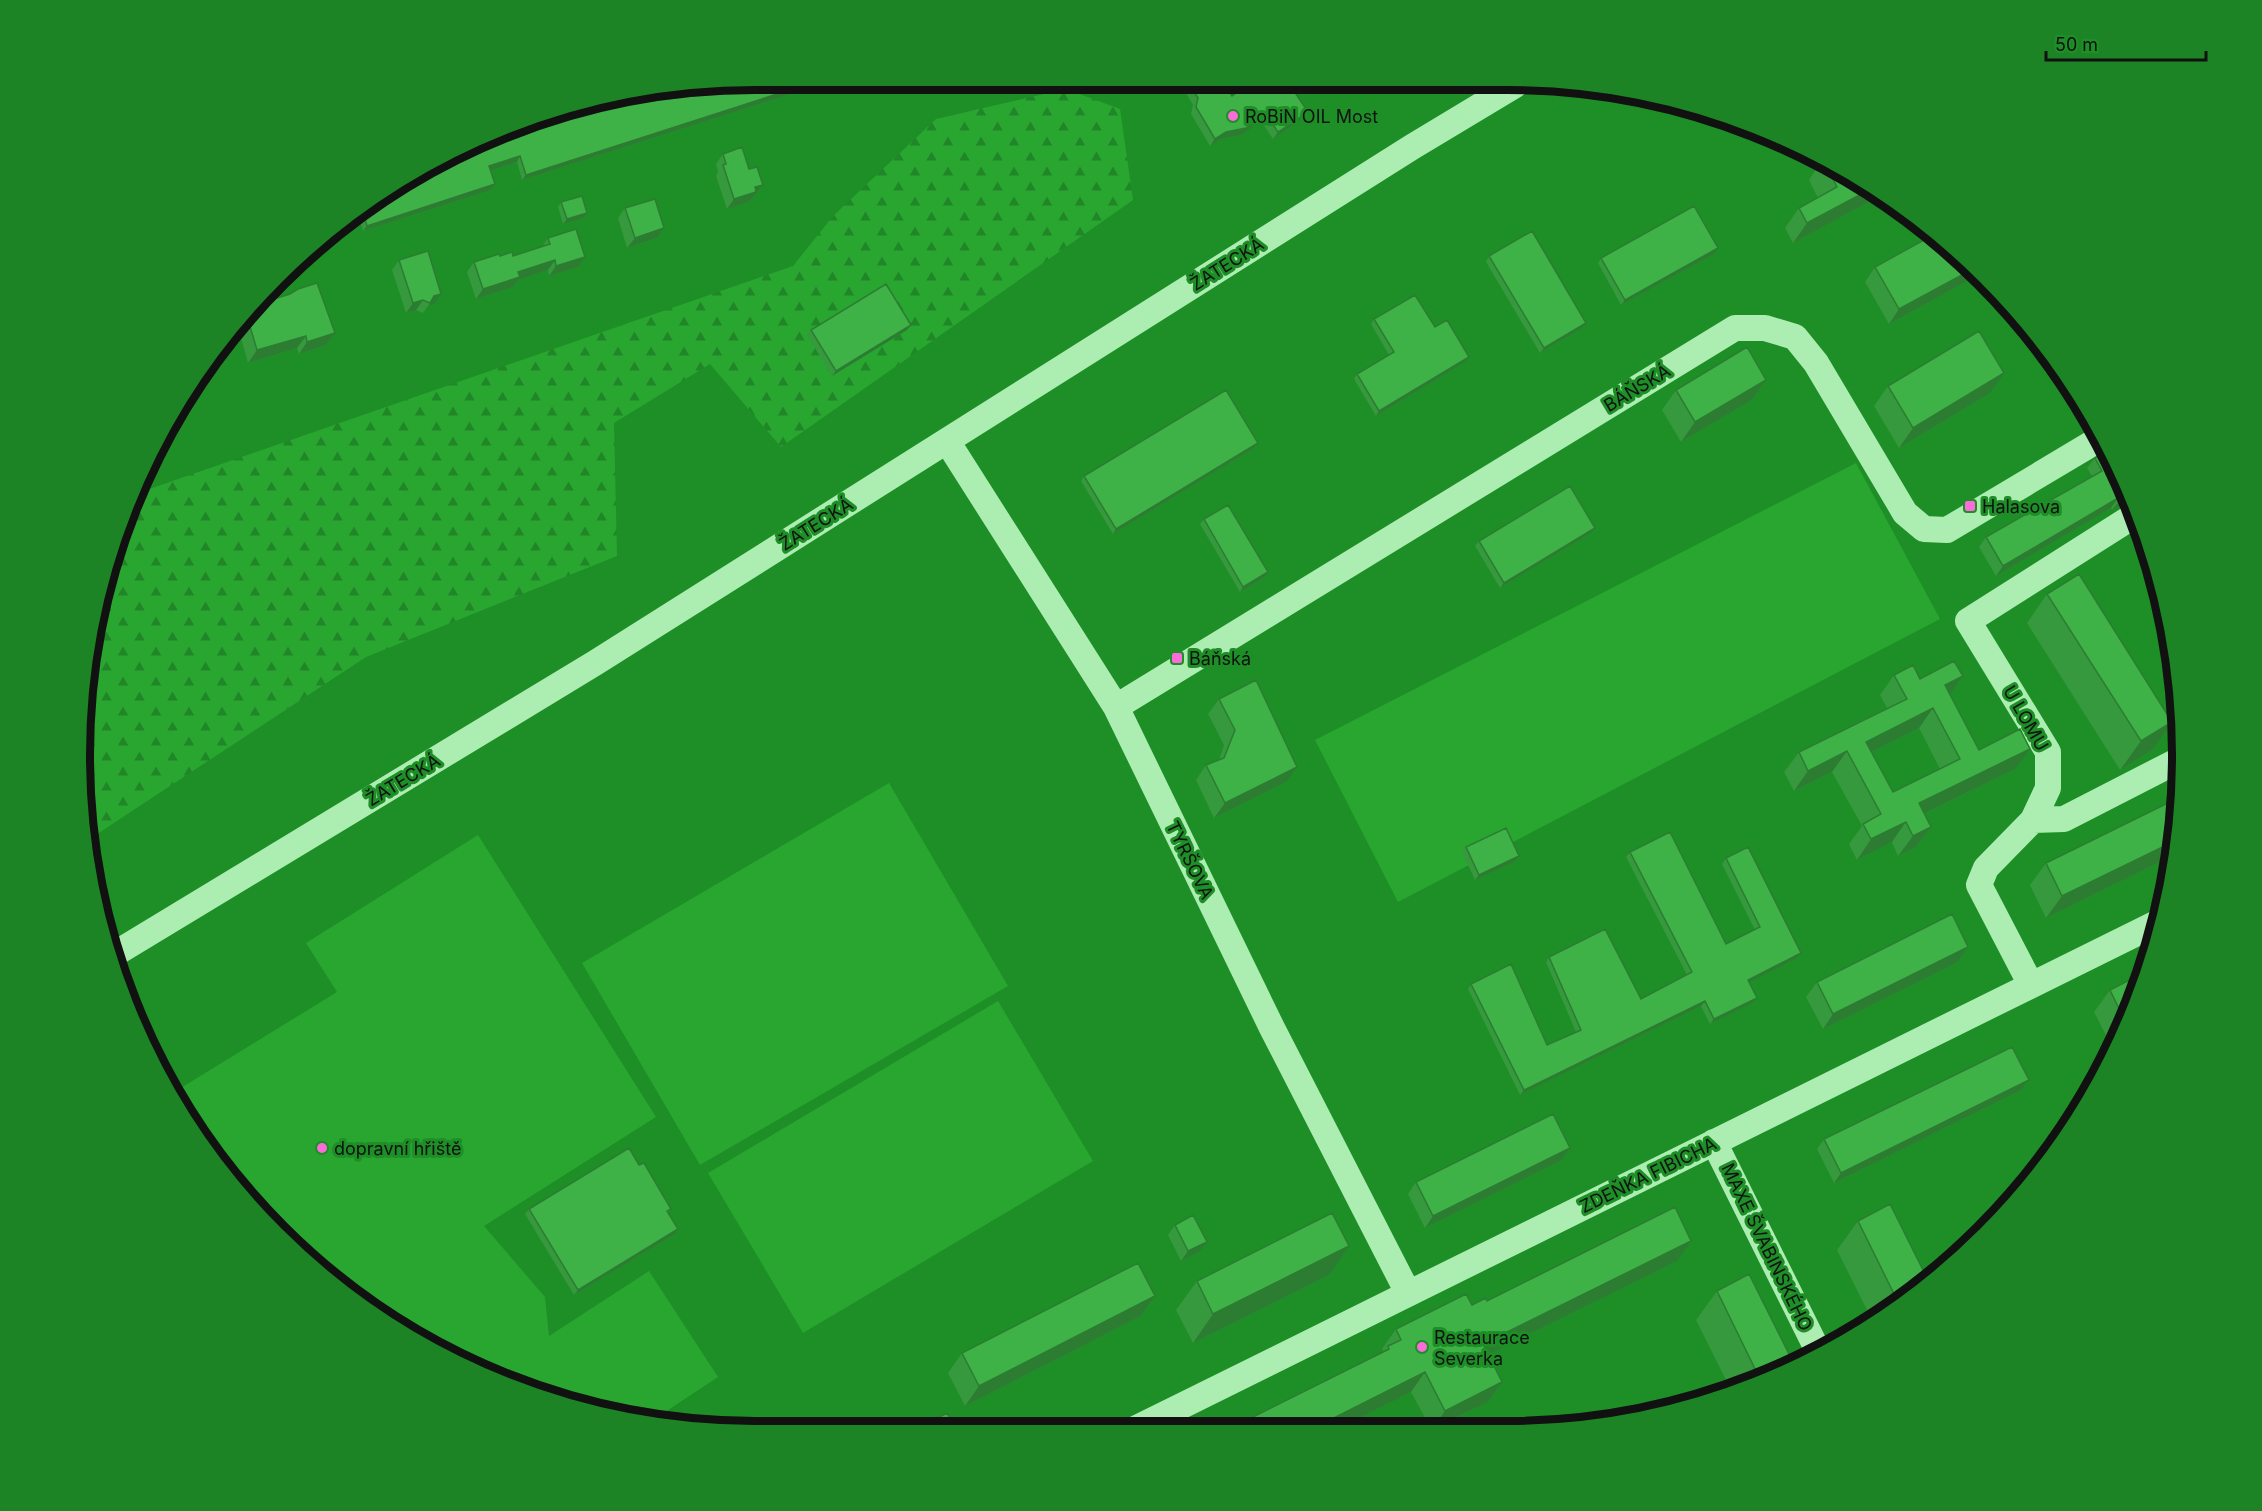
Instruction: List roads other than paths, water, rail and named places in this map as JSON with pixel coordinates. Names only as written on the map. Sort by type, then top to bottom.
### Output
[{"type":"street","name":"ŽATECKÁ","points":[[120,951],[595,663],[1403,153],[1507,90]]},
{"type":"street","name":"BÁŇSKÁ","points":[[1116,707],[1735,328],[1765,328],[1795,337],[1816,363],[1905,513],[1924,529],[1947,530],[2093,443]]},
{"type":"street","name":"TYRŠOVA","points":[[947,441],[1116,707],[1267,1017],[1408,1293]]},
{"type":"street","name":"U LOMU","points":[[2031,985],[1978,885],[1986,868],[2034,820],[2048,788],[2048,752],[1968,621],[2128,519]]},
{"type":"street","points":[[2034,820],[2064,819],[2172,764]]},
{"type":"street","name":"ZDEŇKA FIBICHA","points":[[1151,1421],[2149,926]]},
{"type":"street","name":"MAXE ŠVABINSKÉHO","points":[[1714,1142],[1816,1344]]},
{"type":"place","name":"RoBiN OIL Most","points":[[1233,116]]},
{"type":"place","name":"Halasova","points":[[1970,506]]},
{"type":"place","name":"Báňská","points":[[1177,658]]},
{"type":"place","name":"dopravní hřiště","points":[[322,1148]]},
{"type":"place","name":"Restaurace Severka","points":[[1422,1347]]}]
